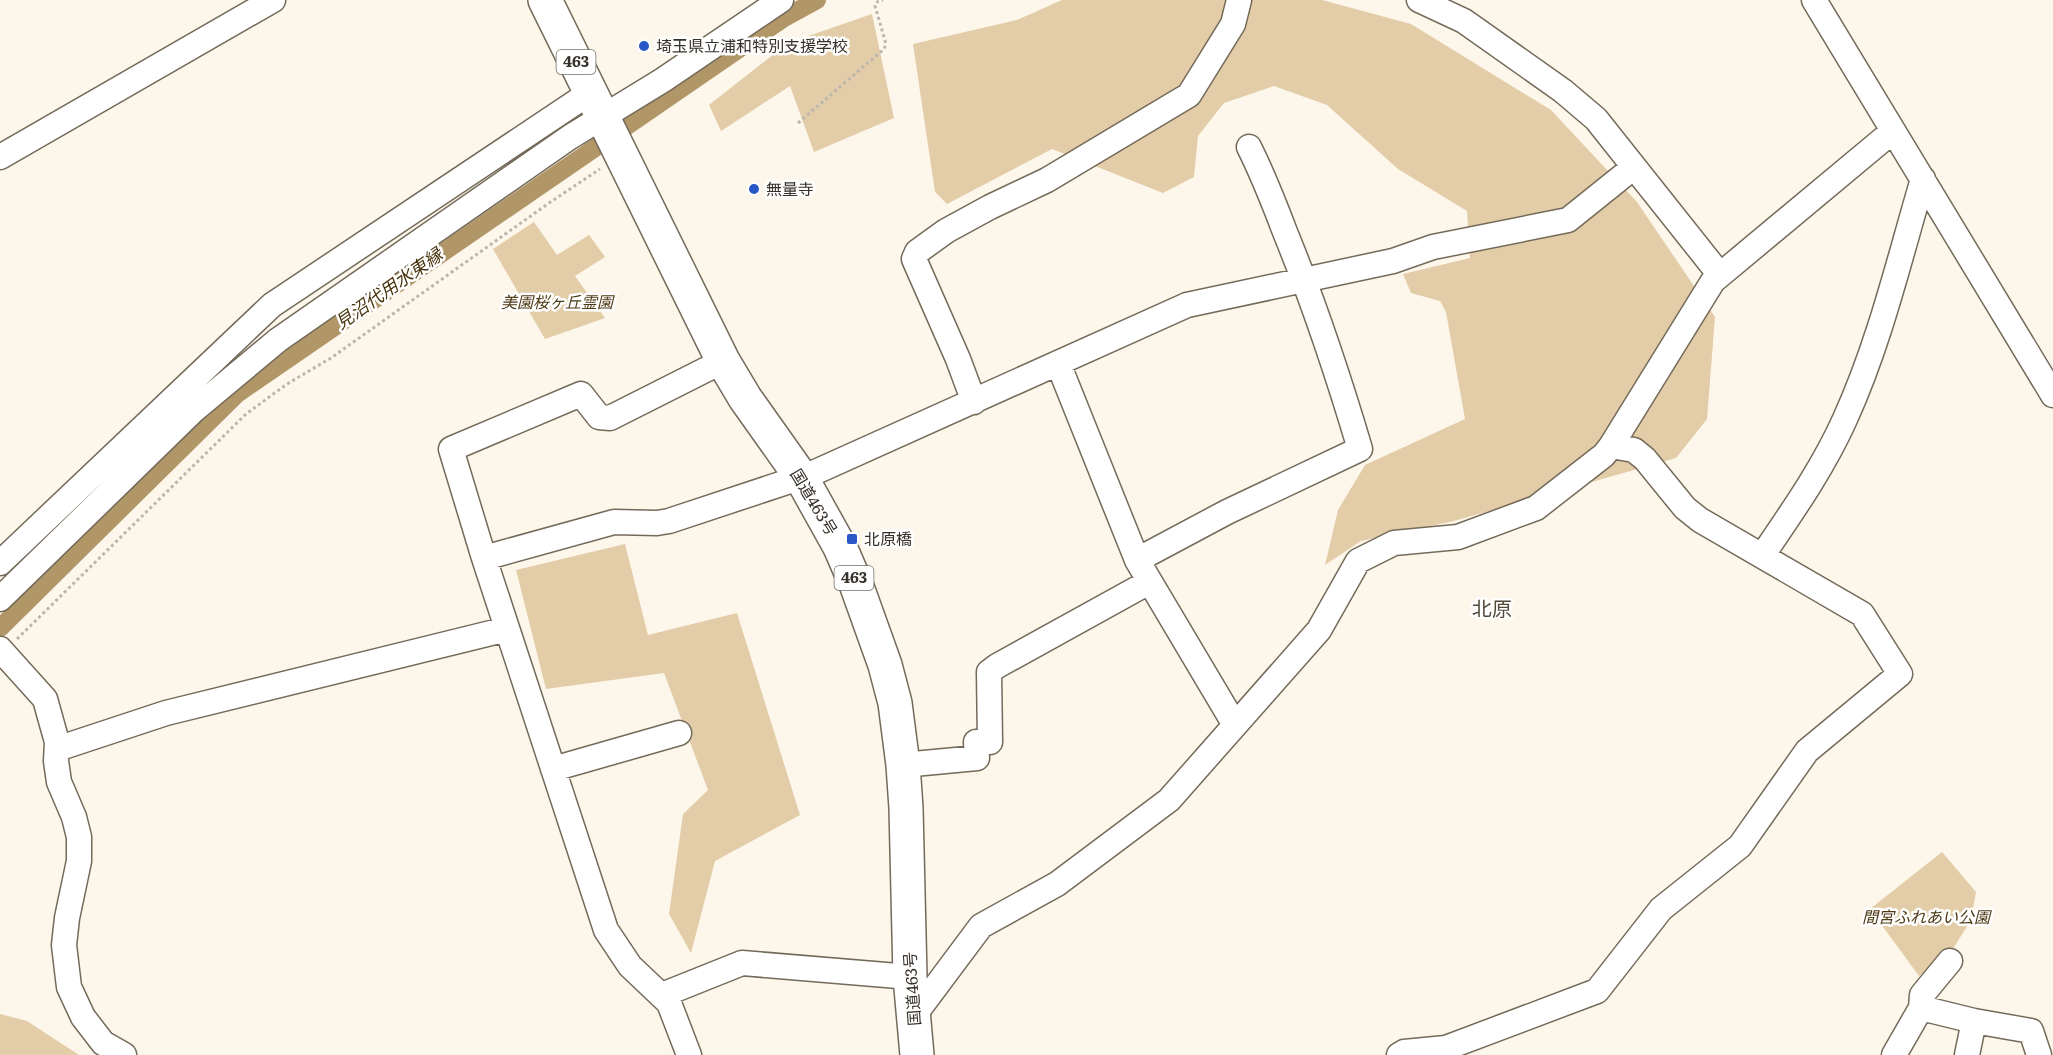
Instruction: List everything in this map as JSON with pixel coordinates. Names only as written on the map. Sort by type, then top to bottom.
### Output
[{"type":"highway","name":"国道463号","points":[[545,0],[600,111],[610,161],[745,398],[801,477],[840,547],[885,665],[895,703],[903,765],[910,977],[917,1055]]},
{"type":"street","points":[[0,157],[273,0]]},
{"type":"street","points":[[0,599],[194,410],[278,340],[570,137],[600,111],[663,80],[781,0]]},
{"type":"street","points":[[974,402],[958,359],[914,259],[917,252],[946,231],[1047,180],[1189,95],[1233,24],[1239,0]]},
{"type":"street","points":[[1419,0],[1464,21],[1563,91],[1596,119],[1720,275]]},
{"type":"street","points":[[1814,0],[2053,395]]},
{"type":"street","points":[[0,563],[272,305],[557,115],[600,111]]},
{"type":"street","points":[[557,115],[570,137]]},
{"type":"street","points":[[913,1017],[981,926],[1057,884],[1169,800],[1319,630],[1358,561],[1394,543],[1458,537],[1536,508],[1604,455],[1713,281],[1893,131]]},
{"type":"street","points":[[1137,560],[1227,512],[1360,449],[1305,280],[1260,168],[1249,147]]},
{"type":"street","points":[[484,558],[614,522],[669,521],[801,477],[974,402],[1187,305],[1393,261],[1433,246],[1568,220],[1634,167]]},
{"type":"street","points":[[1762,556],[1812,483],[1845,420],[1872,354],[1923,179]]},
{"type":"street","points":[[689,1055],[669,1003],[630,966],[606,930],[484,558],[451,449],[581,394],[599,417],[610,418],[723,361]]},
{"type":"street","points":[[1058,363],[1137,560],[1235,725]]},
{"type":"street","points":[[1399,1055],[1404,1052],[1446,1048],[1597,991],[1661,909],[1740,846],[1807,752],[1900,674],[1862,614],[1700,520],[1685,508],[1645,459],[1634,450],[1611,446]]},
{"type":"street","points":[[903,765],[977,758],[976,742],[990,742],[989,672],[1149,582]]},
{"type":"street","points":[[57,749],[166,713],[507,629]]},
{"type":"street","points":[[2,650],[45,699],[57,742],[59,782],[79,837],[79,861],[64,945],[69,987],[83,1017],[103,1043],[124,1055]]},
{"type":"street","points":[[553,769],[679,733]]},
{"type":"street","points":[[1894,1055],[1921,1008],[1922,995],[1950,961]]},
{"type":"street","points":[[662,995],[742,963],[910,977]]},
{"type":"street","points":[[1921,1008],[1974,1021],[2031,1031],[2039,1055]]},
{"type":"street","points":[[1967,1055],[1974,1021]]},
{"type":"path","points":[[798,123],[884,49],[886,44],[875,6],[878,1],[883,0]]},
{"type":"path","points":[[2,650],[246,414],[286,384],[331,358],[610,161]]},
{"type":"green space","points":[[1062,0],[1322,0],[1411,24],[1551,110],[1637,202],[1715,317],[1707,419],[1676,458],[1454,521],[1361,541],[1325,565],[1338,510],[1365,465],[1465,419],[1446,312],[1440,301],[1411,293],[1403,274],[1470,258],[1467,211],[1398,169],[1327,105],[1274,86],[1224,103],[1198,136],[1194,177],[1163,193],[1052,149],[947,204],[935,192],[913,44],[1017,20]]},
{"type":"green space","points":[[872,14],[894,118],[814,152],[790,86],[721,131],[709,105],[788,43]]},
{"type":"green space","name":"美園桜ヶ丘霊園","points":[[534,222],[557,255],[589,235],[605,257],[575,276],[605,318],[545,339],[493,249]]},
{"type":"green space","points":[[625,544],[648,635],[737,613],[800,815],[715,861],[691,953],[669,914],[683,814],[708,790],[664,673],[546,689],[516,570]]},
{"type":"green space","name":"間宮ふれあい公園","points":[[1942,852],[1976,892],[1971,920],[1951,952],[1919,976],[1870,909]]},
{"type":"green space","points":[[0,1014],[27,1021],[79,1055],[0,1055]]},
{"type":"waterway","name":"見沼代用水東縁","points":[[0,628],[237,394],[784,18],[817,0]]},
{"type":"place","name":"埼玉県立浦和特別支援学校","points":[[644,46]]},
{"type":"place","name":"無量寺","points":[[754,189]]},
{"type":"place","name":"北原橋","points":[[852,539]]},
{"type":"district","name":"北原","points":[[1492,609]]}]
